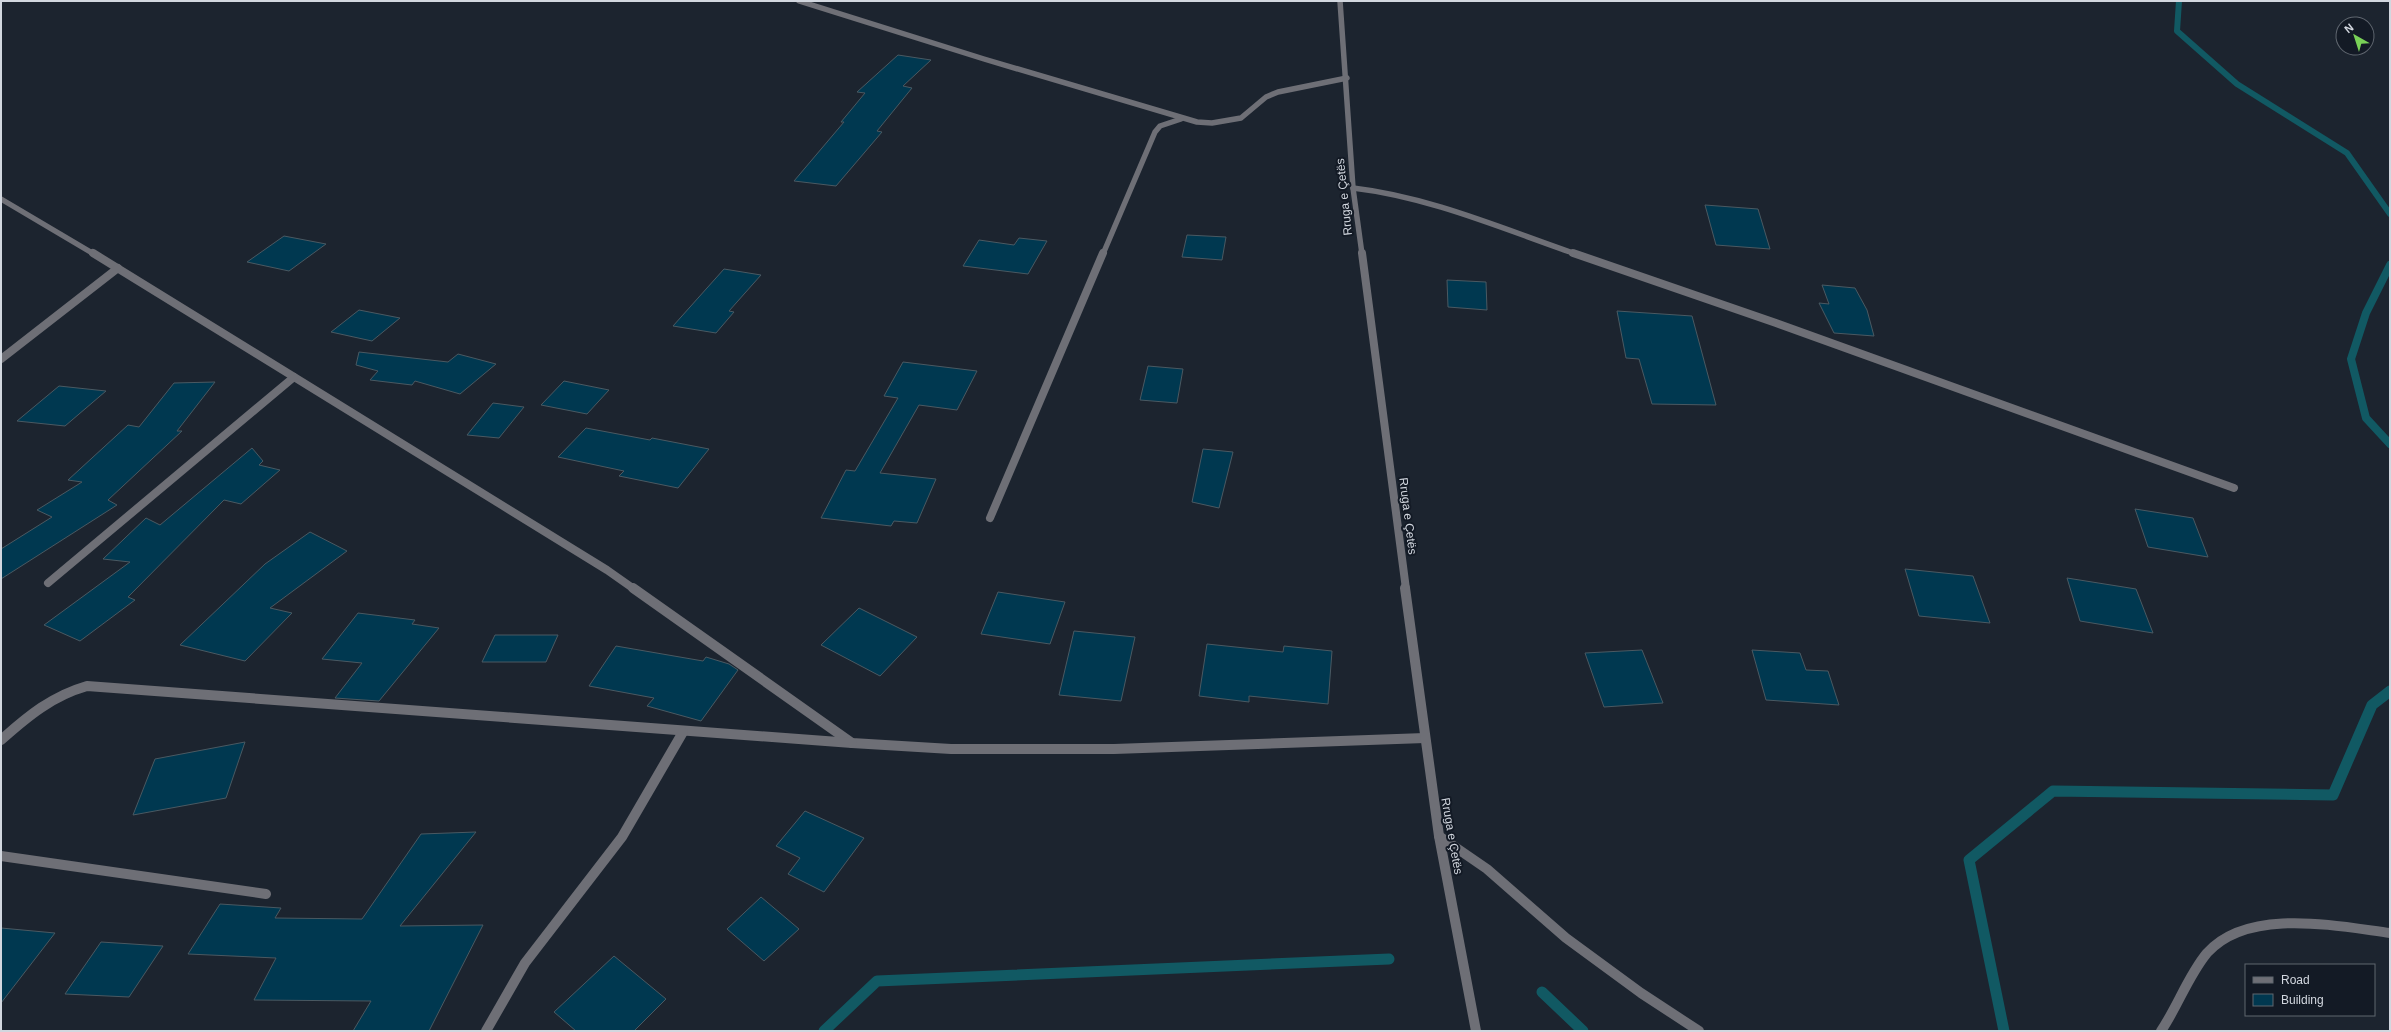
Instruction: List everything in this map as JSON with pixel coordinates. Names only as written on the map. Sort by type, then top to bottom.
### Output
[{"type":"street","points":[[799,1],[1182,119],[1212,123],[1241,118],[1266,97],[1278,92],[1347,78]]},
{"type":"street","name":"Rruga e Çetës","points":[[1340,1],[1347,78],[1353,188],[1425,738],[1439,836],[1476,1031]]},
{"type":"street","points":[[990,518],[1155,132],[1160,126],[1182,119]]},
{"type":"street","points":[[1353,188],[1388,192],[1430,204],[1776,322],[2234,488]]},
{"type":"street","points":[[1,199],[118,268],[607,570],[852,743]]},
{"type":"street","points":[[1,359],[118,268]]},
{"type":"street","points":[[48,583],[294,377]]},
{"type":"street","points":[[1,740],[39,705],[64,691],[87,686],[683,732],[951,749],[1114,749],[1425,738]]},
{"type":"street","points":[[486,1031],[526,963],[622,837],[683,732]]},
{"type":"street","points":[[1439,836],[1487,869],[1566,938],[1641,993],[1700,1031]]},
{"type":"street","points":[[1,856],[266,894]]},
{"type":"street","points":[[2161,1031],[2199,965],[2216,943],[2234,932],[2257,925],[2287,923],[2390,933]]},
{"type":"building","points":[[898,55],[931,60],[903,86],[912,88],[877,131],[882,132],[836,186],[794,181],[844,122],[841,122],[865,93],[857,92]]},
{"type":"building","points":[[1705,205],[1758,209],[1770,249],[1716,245]]},
{"type":"building","points":[[1187,235],[1226,237],[1222,260],[1182,257]]},
{"type":"building","points":[[284,236],[326,244],[289,271],[247,262]]},
{"type":"building","points":[[1019,238],[1047,241],[1028,274],[963,266],[979,240],[1014,245]]},
{"type":"building","points":[[724,269],[761,275],[729,311],[734,312],[716,333],[673,326]]},
{"type":"building","points":[[1447,280],[1486,282],[1487,310],[1448,307]]},
{"type":"building","points":[[1822,285],[1855,288],[1867,310],[1874,336],[1834,333],[1819,303],[1829,304]]},
{"type":"building","points":[[359,310],[400,318],[372,341],[331,332]]},
{"type":"building","points":[[1617,311],[1692,316],[1716,405],[1652,404],[1639,359],[1626,358]]},
{"type":"building","points":[[359,352],[448,362],[458,354],[496,364],[460,394],[415,381],[412,385],[370,380],[378,371],[356,365]]},
{"type":"building","points":[[903,362],[977,371],[957,410],[919,405],[880,473],[936,479],[917,523],[894,521],[891,526],[821,518],[846,470],[855,471],[898,398],[884,396]]},
{"type":"building","points":[[1148,366],[1183,369],[1177,403],[1140,400]]},
{"type":"building","points":[[564,381],[609,390],[587,414],[541,405]]},
{"type":"building","points":[[215,382],[177,431],[182,431],[108,500],[117,505],[1,579],[1,549],[52,517],[37,510],[82,482],[68,480],[128,425],[139,427],[174,383]]},
{"type":"building","points":[[59,386],[106,391],[65,426],[17,421]]},
{"type":"building","points":[[493,403],[524,407],[499,438],[467,435]]},
{"type":"building","points":[[586,428],[650,440],[652,438],[709,449],[678,488],[619,476],[624,471],[558,457]]},
{"type":"building","points":[[252,448],[263,461],[259,465],[280,470],[241,504],[224,500],[128,597],[135,600],[80,641],[44,625],[130,562],[103,559],[146,518],[160,525]]},
{"type":"building","points":[[1203,449],[1233,452],[1219,508],[1192,502]]},
{"type":"building","points":[[2135,509],[2193,518],[2208,557],[2148,547]]},
{"type":"building","points":[[310,532],[347,551],[270,608],[292,613],[245,661],[180,645],[265,564]]},
{"type":"building","points":[[1905,569],[1973,576],[1990,623],[1919,616]]},
{"type":"building","points":[[2067,578],[2136,589],[2153,633],[2080,621]]},
{"type":"building","points":[[998,592],[1065,602],[1050,644],[981,634]]},
{"type":"building","points":[[859,608],[917,637],[880,676],[821,645]]},
{"type":"building","points":[[358,613],[415,620],[412,624],[439,628],[379,701],[335,698],[362,663],[322,659]]},
{"type":"building","points":[[1074,631],[1135,637],[1121,701],[1059,695]]},
{"type":"building","points":[[495,635],[558,635],[546,662],[482,662]]},
{"type":"building","points":[[1207,644],[1283,652],[1284,646],[1332,651],[1328,704],[1249,696],[1249,702],[1199,696]]},
{"type":"building","points":[[616,646],[703,661],[706,657],[729,664],[738,670],[701,721],[647,706],[654,698],[589,686]]},
{"type":"building","points":[[1642,650],[1663,703],[1604,707],[1585,653]]},
{"type":"building","points":[[1752,650],[1800,653],[1806,670],[1828,671],[1839,705],[1766,700]]},
{"type":"building","points":[[245,742],[226,798],[133,815],[155,759]]},
{"type":"building","points":[[805,811],[864,838],[824,892],[788,874],[800,858],[776,846]]},
{"type":"building","points":[[476,832],[400,926],[483,925],[429,1031],[353,1031],[371,1001],[254,1000],[276,958],[188,954],[220,904],[281,908],[275,918],[362,919],[421,834]]},
{"type":"building","points":[[761,897],[799,929],[764,961],[727,929]]},
{"type":"building","points":[[1,928],[55,933],[1,1003]]},
{"type":"building","points":[[101,942],[163,946],[129,997],[65,994]]},
{"type":"building","points":[[614,956],[666,999],[634,1031],[576,1031],[554,1012]]},
{"type":"waterway","points":[[2179,1],[2177,31],[2237,84],[2347,153],[2390,214]]},
{"type":"waterway","points":[[2390,265],[2366,313],[2351,359],[2366,418],[2390,444]]},
{"type":"waterway","points":[[2004,1031],[1969,860],[2053,791],[2333,795],[2372,705],[2390,691]]},
{"type":"waterway","points":[[824,1031],[877,981],[1389,959]]},
{"type":"waterway","points":[[1542,992],[1583,1031]]}]
